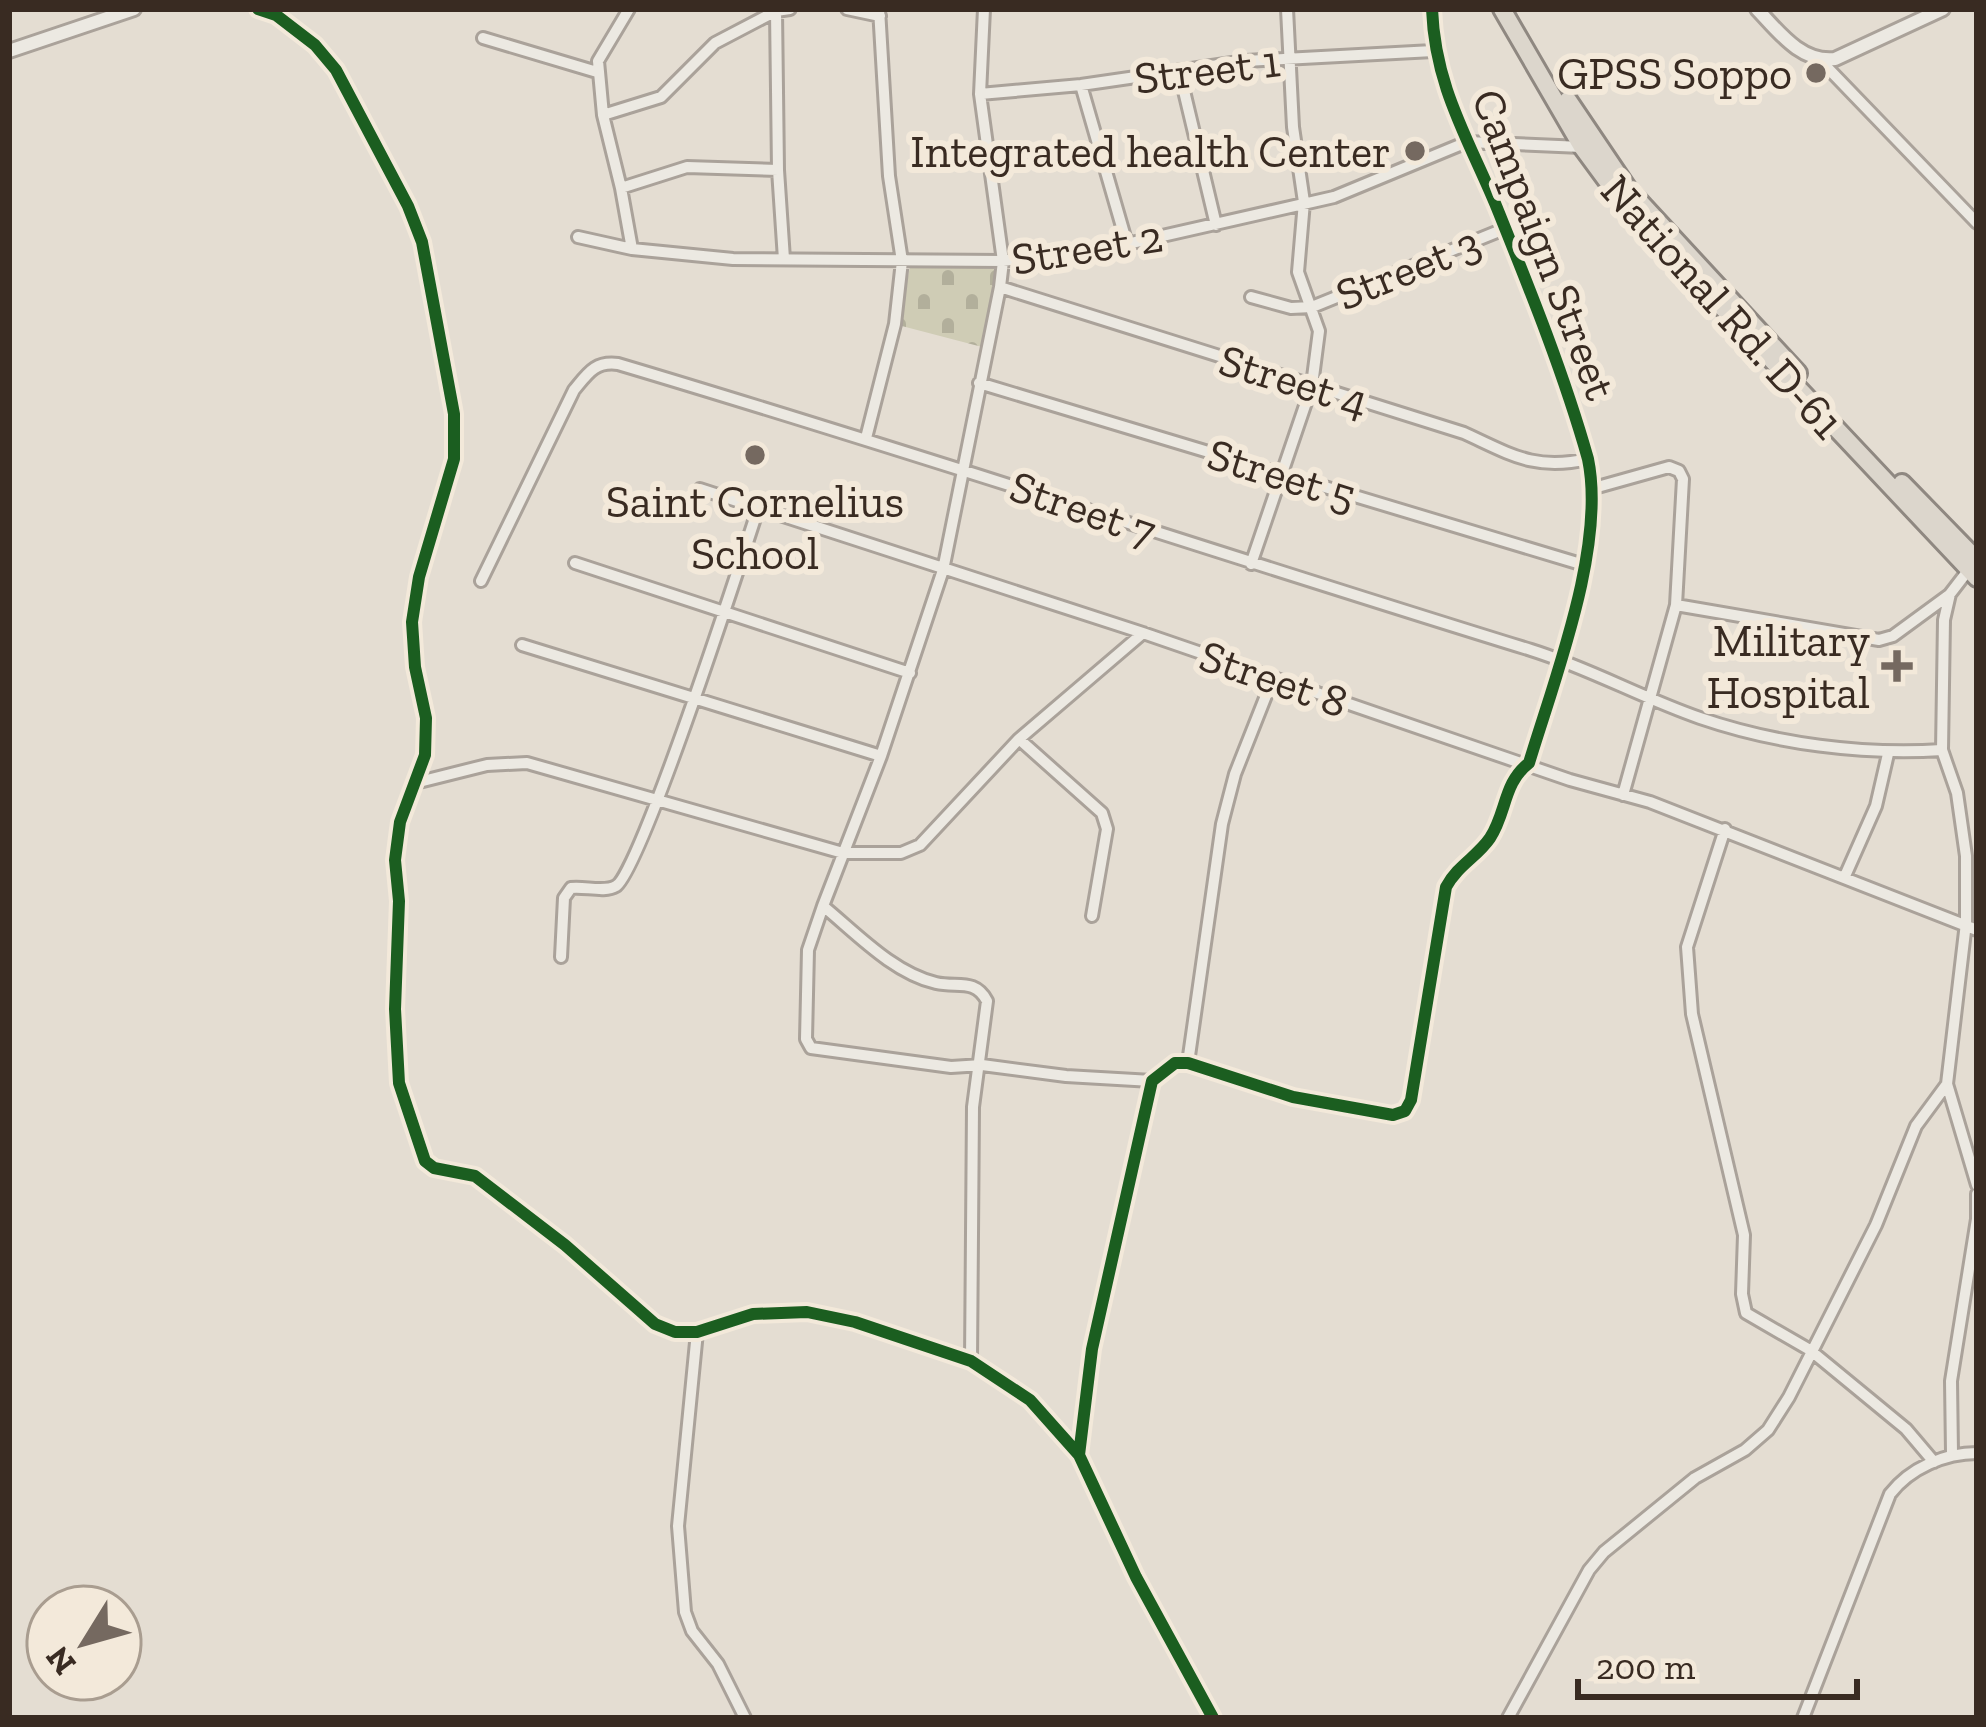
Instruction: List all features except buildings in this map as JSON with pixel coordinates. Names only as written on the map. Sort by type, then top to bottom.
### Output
[{"type":"highway","name":"National Rd. D-61","points":[[1502,9],[1582,147],[1643,226],[1975,567]]},
{"type":"highway","name":"National Rd. D-61","points":[[1514,9],[1628,189],[1975,567]]},
{"type":"street","points":[[9,51],[134,9]]},
{"type":"street","points":[[258,9],[276,15],[315,45],[336,70],[408,206],[422,242],[454,414],[454,459],[419,577],[412,622],[426,718],[425,755],[400,822],[395,860],[399,1083],[425,1161],[434,1168],[475,1176],[565,1245],[655,1324],[675,1332],[697,1331],[753,1314],[807,1312],[855,1322],[971,1360],[1030,1400],[1079,1455],[1136,1577],[1213,1718]]},
{"type":"street","points":[[629,9],[599,56],[597,72],[632,248]]},
{"type":"street","points":[[603,115],[661,97],[715,43],[776,10],[790,9]]},
{"type":"street","points":[[847,9],[880,12],[889,176],[902,261],[895,324],[866,438]]},
{"type":"street","points":[[984,9],[980,94],[1003,261],[1000,287],[943,569],[881,756],[808,950],[806,1039],[811,1048],[951,1067],[982,1065],[1152,1081]]},
{"type":"street","points":[[1251,564],[1312,386],[1318,331],[1298,272],[1304,202],[1287,9]]},
{"type":"street","name":"Campaign Street","points":[[1188,1063],[1293,1096],[1393,1115],[1406,1111],[1446,887],[1463,861],[1490,838],[1511,783],[1529,763],[1584,565],[1594,488],[1588,459],[1433,51],[1432,9]]},
{"type":"street","points":[[1756,9],[1806,55],[1821,61],[1977,223]]},
{"type":"street","points":[[1821,61],[1943,9]]},
{"type":"street","points":[[776,10],[784,259]]},
{"type":"street","points":[[483,38],[597,72]]},
{"type":"street","name":"Street 1","points":[[980,94],[1288,58],[1433,51]]},
{"type":"street","points":[[1179,70],[1216,224]]},
{"type":"street","points":[[1081,85],[1127,244]]},
{"type":"street","name":"Street 2","points":[[578,237],[733,260],[1003,261],[1127,244],[1304,202],[1375,183],[1467,142],[1582,147]]},
{"type":"street","points":[[621,188],[687,167],[778,170]]},
{"type":"street","name":"Street 3","points":[[1312,307],[1504,229]]},
{"type":"street","name":"Street 4","points":[[1000,287],[1464,433],[1533,464],[1556,466],[1588,459]]},
{"type":"street","points":[[1251,297],[1291,308],[1312,307]]},
{"type":"street","name":"Street 7","points":[[481,581],[574,390],[592,368],[604,362],[964,468],[1251,564],[1560,659],[1703,719],[1803,742],[1888,754],[1942,750]]},
{"type":"street","name":"Street 5","points":[[979,383],[1584,565]]},
{"type":"street","points":[[1594,488],[1669,467],[1683,479],[1676,605],[1623,796]]},
{"type":"street","name":"Street 8","points":[[700,489],[1725,830],[1972,927]]},
{"type":"street","points":[[561,957],[564,898],[571,888],[617,886],[658,799],[758,509]]},
{"type":"street","points":[[575,563],[910,673]]},
{"type":"street","points":[[1676,605],[1879,640],[1893,636],[1950,595],[1975,567]]},
{"type":"street","points":[[1950,595],[1944,620],[1942,750],[1957,794],[1972,927],[1947,1084],[1977,1189],[1976,1232],[1951,1381],[1952,1453]]},
{"type":"street","points":[[416,783],[487,765],[527,763],[843,853],[901,854],[920,844],[1019,739],[1142,633]]},
{"type":"street","points":[[522,646],[881,756]]},
{"type":"street","points":[[1079,1455],[1092,1349],[1152,1081],[1174,1064],[1188,1063],[1222,824],[1235,774],[1273,678]]},
{"type":"street","points":[[1019,739],[1102,813],[1107,829],[1092,916]]},
{"type":"street","points":[[1845,876],[1876,806],[1888,754]]},
{"type":"street","points":[[1725,830],[1687,946],[1692,1014],[1744,1235],[1746,1313],[1810,1350],[1906,1429],[1934,1462]]},
{"type":"street","points":[[823,906],[902,969],[937,984],[971,984],[987,1001],[973,1107],[971,1360]]},
{"type":"street","points":[[1508,1718],[1589,1570],[1604,1552],[1695,1478],[1745,1450],[1768,1430],[1876,1225],[1916,1126],[1947,1084]]},
{"type":"street","points":[[697,1331],[678,1526],[685,1612],[745,1718]]},
{"type":"street","points":[[1804,1718],[1890,1494],[1900,1481],[1952,1453],[1977,1453]]},
{"type":"green space","points":[[911,262],[1004,270],[986,348],[898,325]]},
{"type":"cycle path","points":[[258,9],[276,15],[315,45],[336,70],[408,206],[422,242],[454,414],[454,459],[419,577],[412,622],[426,718],[425,755],[400,822],[395,860],[399,1083],[425,1161],[434,1168],[475,1176],[565,1245],[655,1324],[675,1332],[697,1332],[753,1314],[807,1312],[855,1322],[971,1361],[1030,1400],[1079,1455],[1136,1577],[1213,1718]]},
{"type":"cycle path","points":[[1079,1455],[1092,1349],[1152,1081],[1175,1063],[1188,1063],[1293,1097],[1393,1115],[1405,1111],[1411,1100],[1446,887],[1490,838],[1514,780],[1529,763],[1575,611],[1590,531],[1588,459],[1534,301],[1446,88],[1432,9]]},
{"type":"place","name":"GPSS Soppo","points":[[1816,73]]},
{"type":"place","name":"Integrated health Center","points":[[1415,151]]},
{"type":"place","name":"Saint Cornelius School","points":[[755,455]]},
{"type":"place","name":"Military Hospital","points":[[1897,666]]}]
